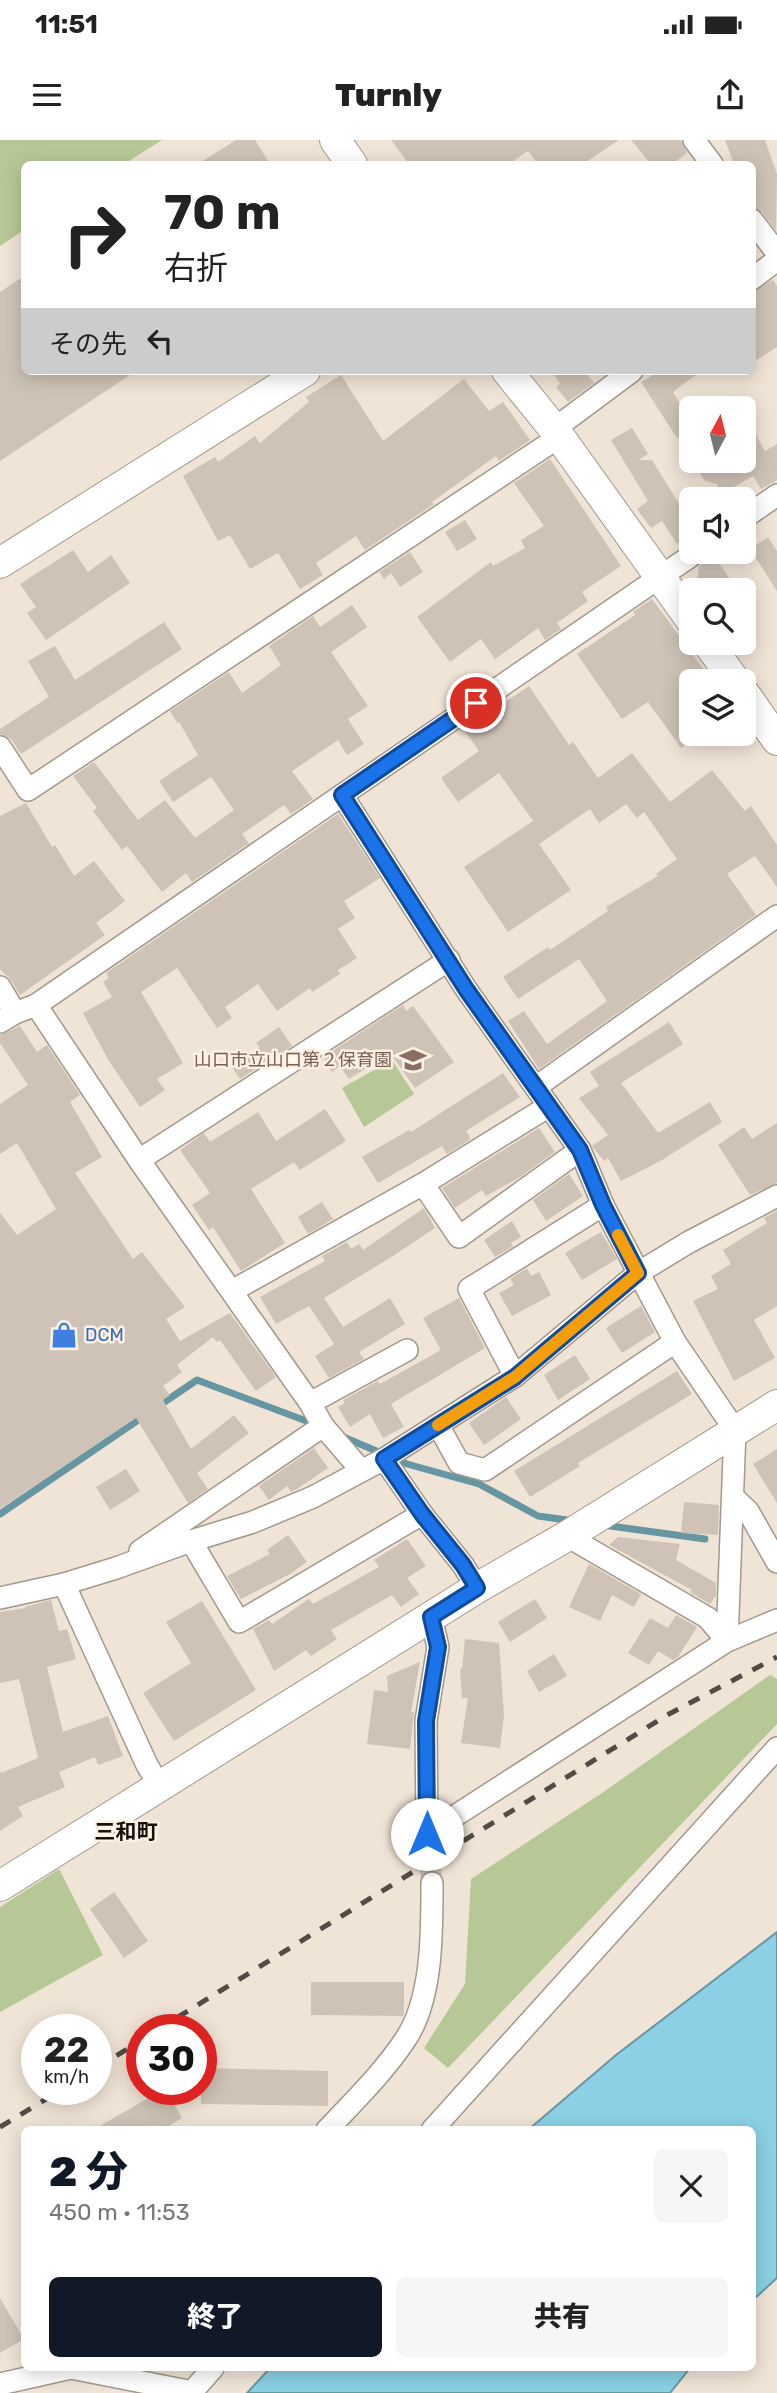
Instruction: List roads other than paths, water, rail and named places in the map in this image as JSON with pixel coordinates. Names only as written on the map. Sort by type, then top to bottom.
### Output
[{"type":"street","points":[[335,140],[350,161]]},
{"type":"street","points":[[694,140],[710,161]]},
{"type":"street","points":[[756,225],[777,253]]},
{"type":"street","points":[[756,276],[777,260]]},
{"type":"street","points":[[0,563],[299,375]]},
{"type":"street","points":[[510,375],[557,433],[679,603]]},
{"type":"street","points":[[0,747],[28,790],[557,433],[627,375]]},
{"type":"street","points":[[756,510],[777,495]]},
{"type":"street","points":[[0,987],[8,1018],[36,1005],[680,564]]},
{"type":"street","points":[[756,710],[777,740]]},
{"type":"street","points":[[342,795],[466,989],[580,1150],[603,1205],[675,1342],[735,1430],[727,1641]]},
{"type":"street","points":[[536,1087],[777,916]]},
{"type":"street","points":[[139,1160],[449,960]]},
{"type":"street","points":[[36,1005],[139,1160],[323,1426],[360,1470]]},
{"type":"street","points":[[232,1291],[423,1184],[549,1106]]},
{"type":"street","points":[[423,1184],[459,1237],[580,1150]]},
{"type":"street","points":[[0,1598],[64,1584],[116,1568],[253,1522],[313,1497],[384,1459],[515,1377],[638,1273],[777,1195]]},
{"type":"street","points":[[515,1377],[469,1289],[603,1205]]},
{"type":"street","points":[[438,1425],[459,1463],[485,1470],[675,1342]]},
{"type":"street","points":[[310,1404],[407,1350]]},
{"type":"street","points":[[0,1886],[477,1588],[567,1536],[777,1405]]},
{"type":"street","points":[[116,1568],[323,1426]]},
{"type":"street","points":[[384,1459],[477,1588]]},
{"type":"street","points":[[734,1498],[748,1511],[777,1562]]},
{"type":"street","points":[[191,1541],[239,1622],[422,1514]]},
{"type":"street","points":[[567,1536],[708,1618],[727,1641]]},
{"type":"street","points":[[64,1584],[146,1765],[159,1785]]},
{"type":"street","points":[[431,1617],[438,1647],[426,1721],[427,1834],[727,1641],[777,1620]]},
{"type":"street","points":[[436,2126],[777,1748]]},
{"type":"street","points":[[331,2126],[407,2038],[428,1976],[432,1938],[432,1883]]},
{"type":"street","points":[[0,2384],[58,2371]]},
{"type":"street","points":[[86,2371],[192,2392],[211,2371]]},
{"type":"water","points":[[777,1932],[777,2278],[756,2297],[756,2126],[533,2126],[616,2055]]},
{"type":"water","points":[[267,2371],[688,2371],[670,2393],[247,2393]]},
{"type":"waterway","points":[[157,1407],[197,1380],[317,1425]]},
{"type":"waterway","points":[[0,1514],[144,1416]]},
{"type":"waterway","points":[[341,1436],[407,1464],[479,1484],[538,1516],[574,1521]]},
{"type":"waterway","points":[[603,1525],[705,1539]]},
{"type":"tunnel","points":[[427,1834],[432,1883]]},
{"type":"railway","points":[[183,2014],[669,1714],[777,1657]]},
{"type":"railway","points":[[112,2058],[126,2050]]},
{"type":"railway","points":[[0,2127],[36,2105]]},
{"type":"place","name":"山口市立山口第２保育園","points":[[413,1060]]},
{"type":"place","name":"DCM","points":[[64,1335]]},
{"type":"district","name":"三和町","points":[[126,1832]]}]
